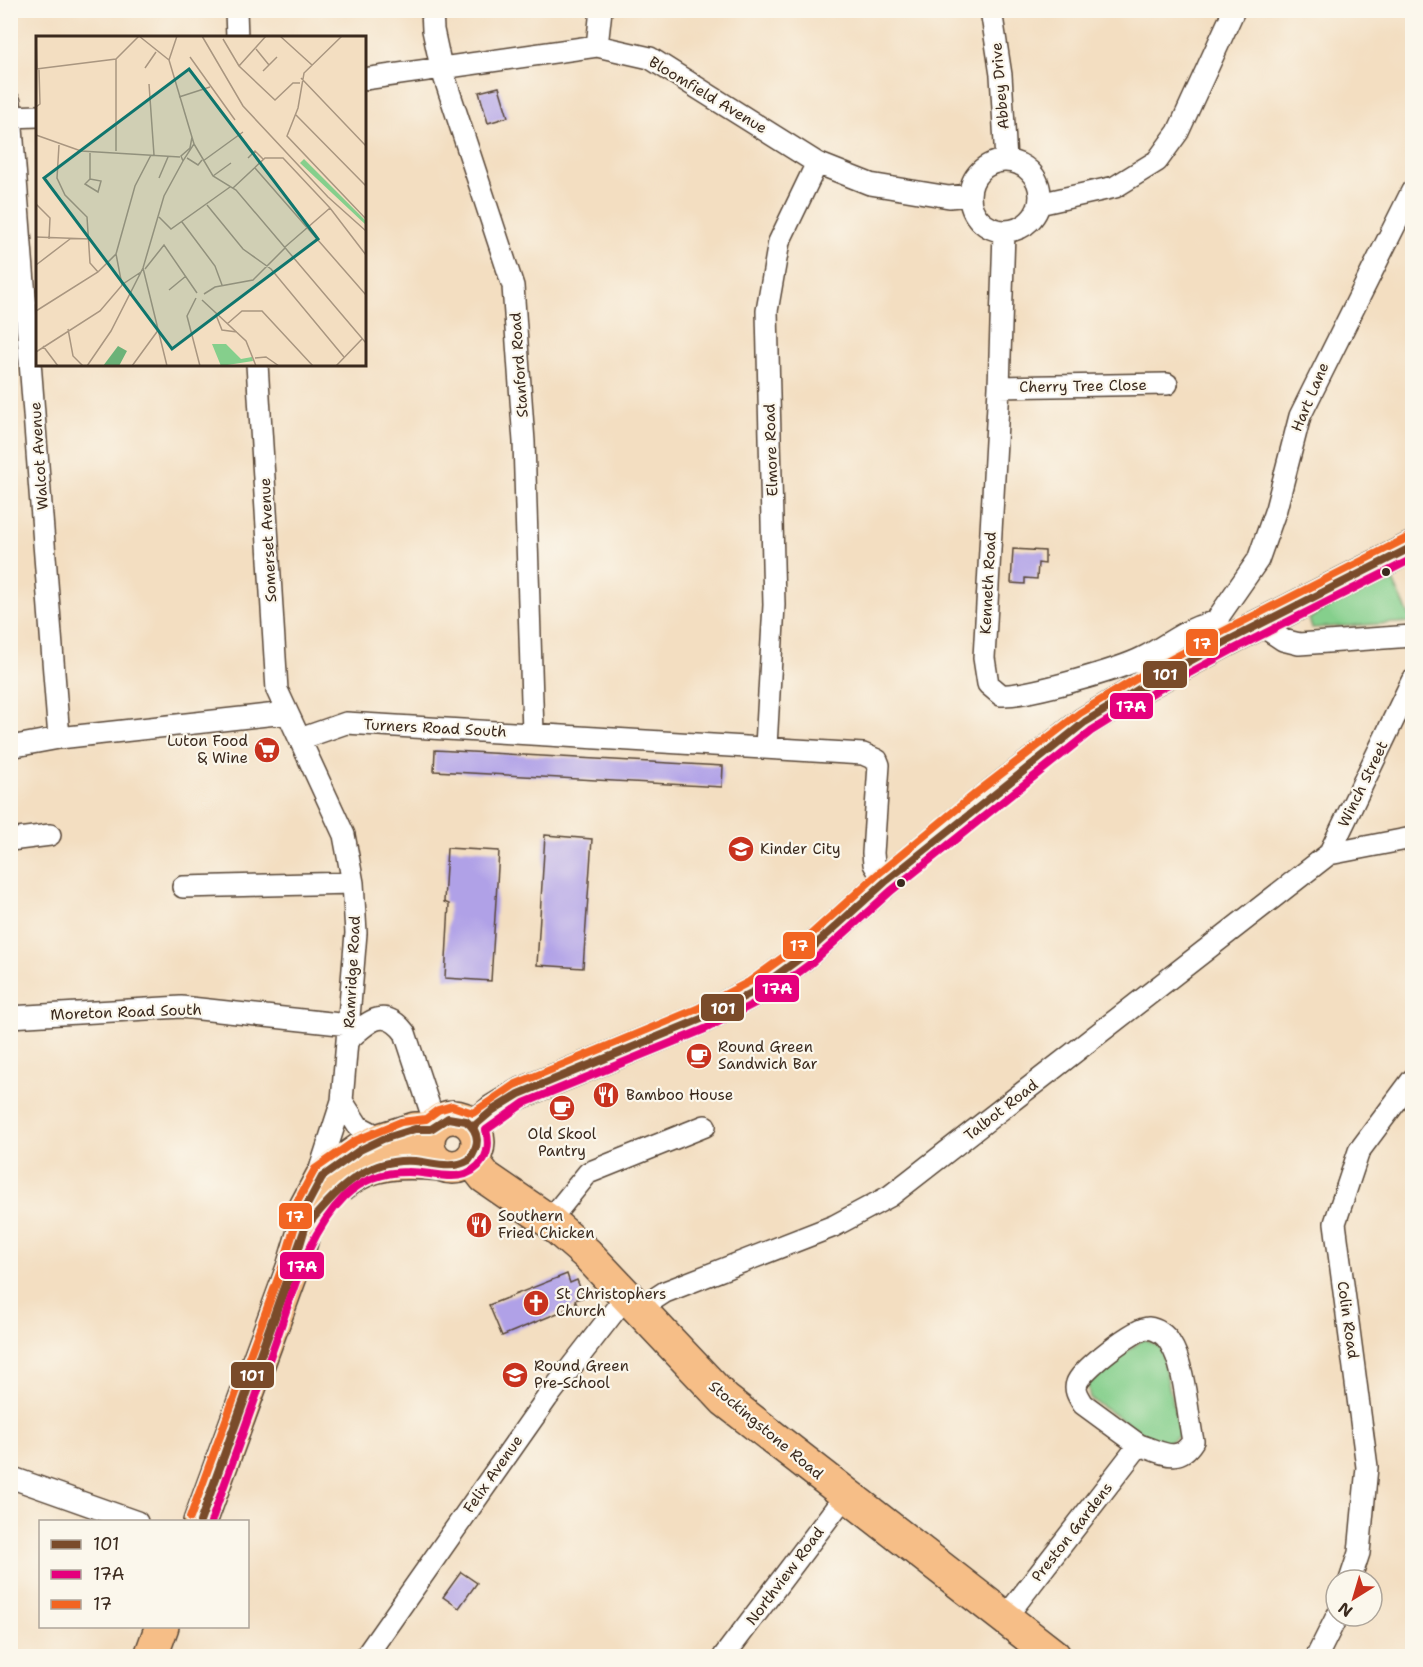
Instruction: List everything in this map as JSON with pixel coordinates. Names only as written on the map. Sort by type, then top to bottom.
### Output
[{"type":"main road","points":[[200,1520],[289,1278],[305,1228],[306,1207],[322,1177],[360,1150],[382,1139],[416,1129],[433,1127],[428,1148],[461,1150]]},
{"type":"main road","name":"Stockingstone Road","points":[[461,1150],[485,1177],[549,1221],[587,1254],[725,1400],[845,1496],[1054,1656]]},
{"type":"main road","points":[[305,1228],[329,1196],[350,1177],[367,1169],[461,1150]]},
{"type":"main road","points":[[151,1656],[161,1628]]},
{"type":"street","points":[[236,10],[237,36]]},
{"type":"street","name":"Stanford Road","points":[[432,10],[433,30],[441,67],[513,286],[524,442],[533,733]]},
{"type":"street","points":[[597,46],[601,10]]},
{"type":"street","name":"Abbey Drive","points":[[991,10],[1001,75],[1006,161]]},
{"type":"street","points":[[1039,204],[1115,187],[1157,161],[1178,132],[1234,10]]},
{"type":"street","name":"Bloomfield Avenue","points":[[366,79],[597,46],[650,58],[817,163],[870,184],[949,197],[969,195]]},
{"type":"street","points":[[11,112],[36,116]]},
{"type":"street","name":"Walcot Avenue","points":[[11,112],[59,738]]},
{"type":"street","points":[[1006,161],[1025,168],[1033,175],[1040,194],[1036,213],[1022,227],[1004,232],[983,224],[970,206],[969,195],[976,174],[984,167],[1006,161]]},
{"type":"street","name":"Elmore Road","points":[[766,746],[774,605],[767,311],[779,242],[817,163]]},
{"type":"street","name":"Hart Lane","points":[[1223,631],[1222,611],[1251,572],[1263,548],[1276,509],[1294,431],[1308,397],[1413,191]]},
{"type":"street","name":"Kenneth Road","points":[[1004,232],[985,676],[994,691],[1011,696],[1141,659],[1200,625],[1223,631]]},
{"type":"street","name":"Somerset Avenue","points":[[257,366],[277,690],[286,713]]},
{"type":"street","name":"Cherry Tree Close","points":[[999,387],[1167,384]]},
{"type":"street","points":[[461,1150],[493,1110],[519,1094],[701,1019],[739,1000],[802,956],[885,882],[1027,765],[1085,722],[1149,683],[1223,631],[1259,624],[1413,547]]},
{"type":"street","points":[[1259,624],[1283,640],[1299,644],[1413,636]]},
{"type":"street","name":"Winch Street","points":[[1329,854],[1413,681]]},
{"type":"street","points":[[10,747],[59,738],[286,713]]},
{"type":"street","name":"Ramridge Road","points":[[286,713],[344,835],[353,883],[356,933],[342,1101],[321,1166],[322,1177]]},
{"type":"street","name":"Turners Road South","points":[[300,739],[346,723],[766,746],[862,754],[877,760],[880,772],[874,864],[885,882]]},
{"type":"street","points":[[10,840],[50,835]]},
{"type":"street","points":[[1329,854],[1413,838]]},
{"type":"street","name":"Talbot Road","points":[[633,1302],[834,1226],[891,1196],[1329,854]]},
{"type":"street","points":[[183,887],[353,883]]},
{"type":"street","name":"Moreton Road South","points":[[10,1017],[181,1007],[348,1032]]},
{"type":"street","points":[[348,1032],[373,1020],[387,1017],[397,1022],[405,1033],[433,1127]]},
{"type":"street","name":"Colin Road","points":[[1354,1568],[1359,1554],[1367,1467],[1335,1223],[1359,1151],[1413,1080]]},
{"type":"street","points":[[342,1101],[358,1126],[382,1139]]},
{"type":"street","points":[[549,1221],[588,1173],[705,1126]]},
{"type":"street","name":"Felix Avenue","points":[[366,1656],[547,1398],[633,1302]]},
{"type":"street","points":[[1148,1328],[1158,1331],[1169,1340],[1177,1354],[1192,1440],[1186,1452],[1173,1456],[1139,1445],[1083,1404],[1077,1395],[1076,1384],[1082,1374],[1133,1333],[1148,1328]]},
{"type":"street","name":"Preston Gardens","points":[[1005,1618],[1139,1445]]},
{"type":"street","points":[[10,1477],[134,1520]]},
{"type":"street","name":"Northview Road","points":[[724,1656],[845,1496]]},
{"type":"street","points":[[1317,1656],[1331,1628]]},
{"type":"green space","points":[[1391,576],[1412,622],[1312,628],[1309,619],[1338,600]]},
{"type":"green space","points":[[1144,1339],[1160,1347],[1180,1435],[1163,1446],[1090,1399],[1087,1381]]},
{"type":"building","points":[[499,87],[508,117],[488,123],[479,92]]},
{"type":"building","points":[[1013,549],[1045,551],[1045,564],[1038,563],[1037,579],[1025,578],[1025,584],[1011,583]]},
{"type":"building","points":[[435,750],[723,766],[722,787],[434,771]]},
{"type":"building","points":[[545,835],[592,839],[583,968],[537,965]]},
{"type":"building","points":[[447,848],[499,851],[491,981],[445,978],[449,904],[444,902]]},
{"type":"building","name":"St Christophers Church","points":[[567,1274],[570,1283],[577,1280],[584,1297],[575,1300],[577,1305],[502,1336],[489,1305]]},
{"type":"building","points":[[461,1572],[477,1583],[459,1608],[443,1597]]},
{"type":"transit line","name":"17","points":[[190,1518],[283,1265],[295,1226],[296,1204],[315,1169],[355,1141],[401,1122],[426,1119],[438,1110],[452,1106],[473,1113],[514,1085],[697,1009],[749,982],[796,948],[878,874],[975,794],[1080,713],[1144,674],[1222,632],[1407,538]]},
{"type":"transit line","name":"101","points":[[473,1127],[493,1110],[519,1094],[701,1019],[755,991],[803,956],[885,882],[1085,722],[1149,683],[1227,641],[1412,547]]},
{"type":"transit line","name":"17A","points":[[212,1520],[294,1286],[310,1247],[331,1212],[352,1190],[366,1181],[390,1174],[407,1172],[448,1176],[467,1174],[475,1169],[485,1157],[488,1146],[486,1130],[524,1103],[705,1029],[761,1000],[810,964],[892,890],[1091,731],[1154,692],[1232,650],[1412,559]]},
{"type":"transit line","name":"101","points":[[448,1118],[466,1121],[474,1130],[477,1144],[469,1160],[456,1165],[397,1161],[366,1171],[339,1190],[305,1228],[306,1207],[322,1177],[360,1150],[383,1139],[415,1129],[431,1129],[448,1118]]},
{"type":"transit line","name":"101","points":[[201,1520],[305,1228]]},
{"type":"transit line","name":"101","points":[[201,1520],[293,1268],[305,1228]]},
{"type":"place","name":"Luton Food & Wine","points":[[267,750]]},
{"type":"place","name":"Kinder City","points":[[741,849]]},
{"type":"place","name":"Round Green Sandwich Bar","points":[[699,1056]]},
{"type":"place","name":"Bamboo House","points":[[606,1095]]},
{"type":"place","name":"Old Skool Pantry","points":[[562,1108]]},
{"type":"place","name":"Southern Fried Chicken","points":[[479,1225]]},
{"type":"place","name":"St Christophers Church","points":[[536,1303]]},
{"type":"place","name":"Round Green Pre-School","points":[[515,1375]]}]
